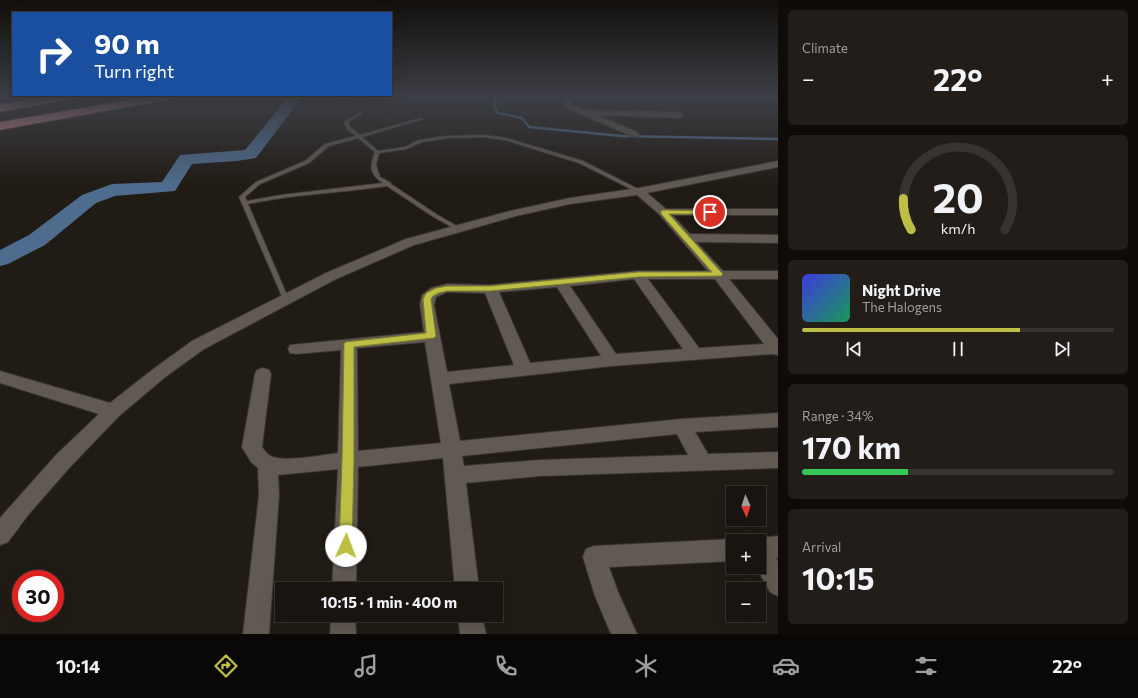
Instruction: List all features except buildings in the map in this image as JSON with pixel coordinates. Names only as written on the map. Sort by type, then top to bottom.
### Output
[{"type":"street","points":[[616,127],[634,134]]},
{"type":"street","points":[[0,535],[21,508],[63,461],[113,411],[158,374],[198,345],[363,261],[410,242],[547,206],[639,191],[778,164]]},
{"type":"street","points":[[639,191],[663,212],[718,274],[777,349]]},
{"type":"street","points":[[663,212],[777,214]]},
{"type":"street","points":[[686,238],[778,239]]},
{"type":"street","points":[[638,275],[695,354]]},
{"type":"street","points":[[466,582],[452,450],[431,336],[427,305],[429,295],[436,290],[447,288],[490,289],[638,275],[778,275]]},
{"type":"street","points":[[561,282],[612,360]]},
{"type":"street","points":[[490,289],[524,369]]},
{"type":"street","points":[[296,349],[431,336]]},
{"type":"street","points":[[344,582],[348,460],[349,344]]},
{"type":"street","points":[[439,379],[612,360],[777,349]]},
{"type":"street","points":[[263,374],[252,447],[256,457],[268,465],[283,468],[682,426],[778,420]]},
{"type":"street","points":[[0,377],[113,411]]},
{"type":"street","points":[[682,426],[702,462]]},
{"type":"street","points":[[454,475],[540,468],[778,460]]},
{"type":"street","points":[[256,634],[269,495],[268,465]]},
{"type":"street","points":[[766,548],[778,547]]},
{"type":"street","points":[[624,634],[607,596],[594,557],[726,550]]},
{"type":"street","points":[[766,562],[778,584]]},
{"type":"street","points":[[343,622],[343,634]]},
{"type":"street","points":[[471,622],[473,634]]},
{"type":"lane","points":[[348,127],[357,136],[368,142],[377,152]]},
{"type":"lane","points":[[286,300],[242,197],[258,183],[307,162],[327,145],[392,127]]},
{"type":"lane","points":[[377,152],[406,148],[421,141],[448,137],[484,136],[506,139],[581,162],[639,191]]},
{"type":"lane","points":[[377,152],[372,163],[373,169],[378,178],[434,215],[459,229]]},
{"type":"lane","points":[[245,203],[270,197],[370,188],[389,184]]},
{"type":"waterway","points":[[0,259],[37,240],[89,199],[112,190],[168,187],[186,159],[250,154],[272,127]]},
{"type":"waterway","points":[[529,127],[622,136],[778,139]]},
{"type":"route","points":[[346,546],[349,344],[431,336],[427,299],[429,295],[436,290],[447,288],[490,289],[638,275],[718,274],[663,212],[710,212]]}]
